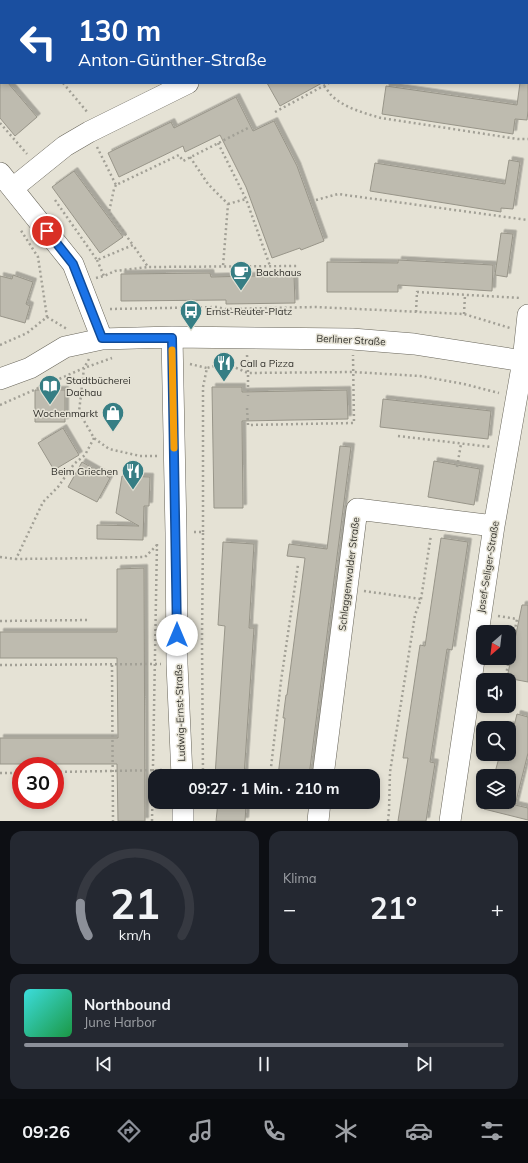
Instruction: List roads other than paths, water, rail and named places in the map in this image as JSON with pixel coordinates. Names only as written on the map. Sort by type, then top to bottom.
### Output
[{"type":"street","points":[[102,338],[73,264],[6,180],[38,168],[65,146],[95,129],[186,84]]},
{"type":"street","name":"Josef-Seliger-Straße","points":[[450,821],[494,526],[517,397],[525,362],[527,324]]},
{"type":"street","name":"Berliner Straße","points":[[0,378],[30,368],[65,347],[102,338],[352,339],[414,344],[525,362]]},
{"type":"street","name":"Ludwig-Ernst-Straße","points":[[172,338],[166,535],[177,664],[182,769]]},
{"type":"street","name":"Schlaggenwalder Straße","points":[[324,769],[357,508],[494,526]]},
{"type":"street","points":[[183,809],[184,821]]},
{"type":"street","points":[[318,821],[319,809]]},
{"type":"place","name":"Backhaus","points":[[241,292]]},
{"type":"place","name":"Ernst-Reuter-Platz","points":[[191,330]]},
{"type":"place","name":"Call a Pizza","points":[[224,382]]},
{"type":"place","name":"Stadtbücherei Dachau","points":[[50,406]]},
{"type":"place","name":"Wochenmarkt","points":[[113,432]]},
{"type":"place","name":"Beim Griechen","points":[[133,490]]}]
